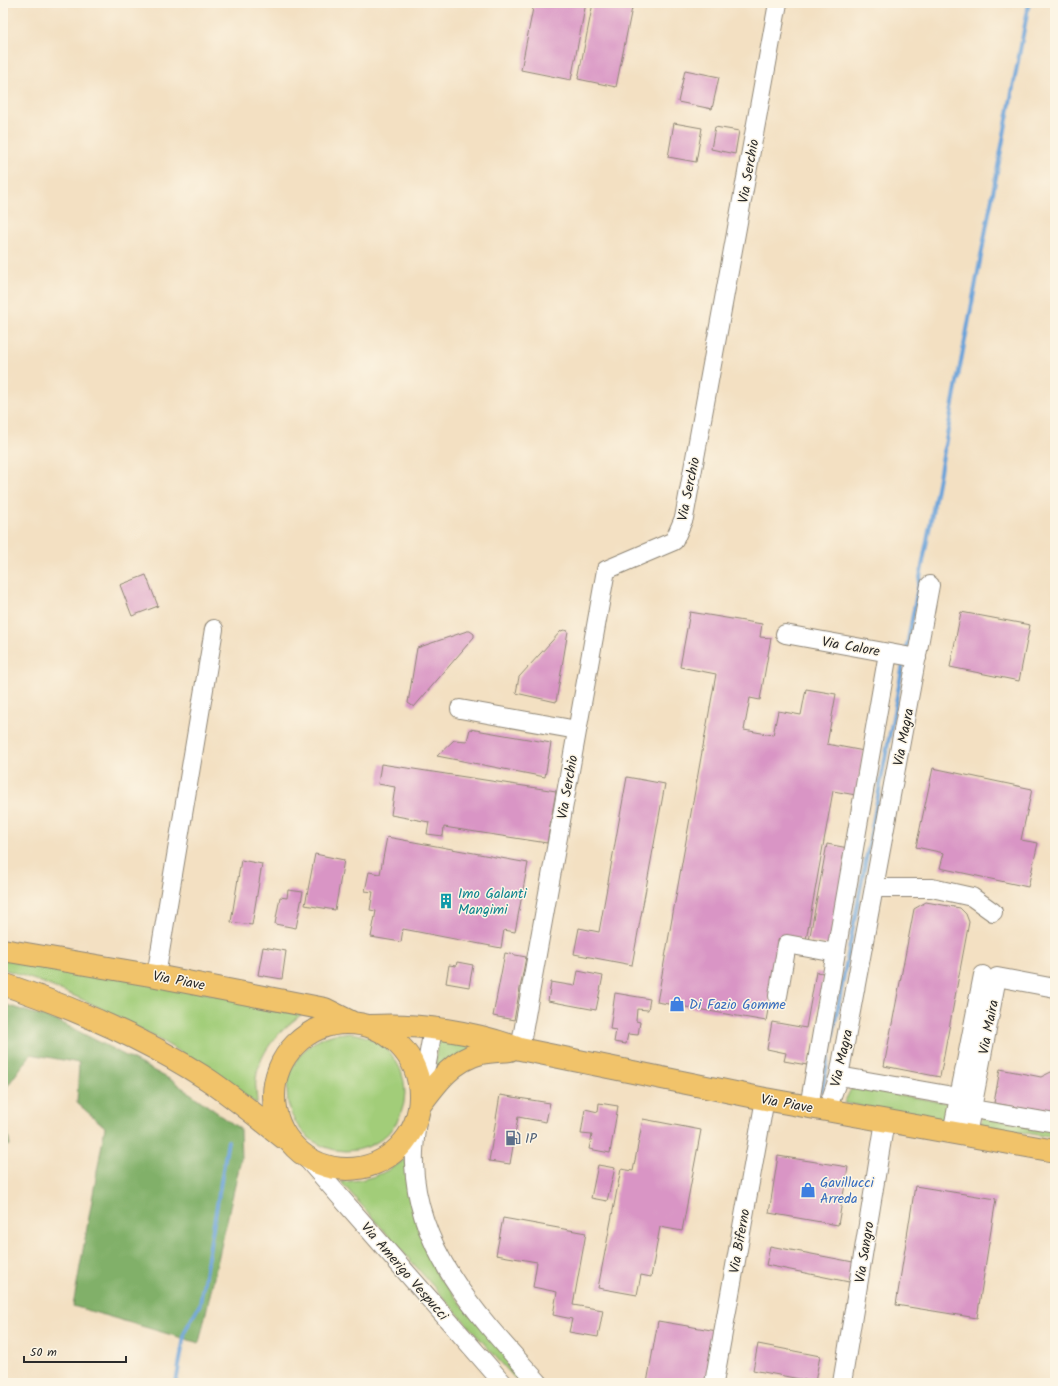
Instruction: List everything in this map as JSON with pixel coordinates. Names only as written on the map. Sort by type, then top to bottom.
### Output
[{"type":"main road","name":"Via Piave","points":[[3,950],[156,976],[325,1009],[361,1024],[399,1024],[433,1029],[501,1042],[520,1049],[765,1099],[1055,1151]]},
{"type":"main road","points":[[3,984],[76,1011],[162,1052],[226,1092],[288,1141],[307,1159]]},
{"type":"main road","points":[[288,1141],[277,1120],[273,1096],[276,1073],[288,1052],[305,1035],[327,1025],[361,1024],[388,1035],[403,1048],[414,1065],[419,1102]]},
{"type":"main road","name":"Via Piave","points":[[307,1159],[328,1168],[350,1170],[372,1165],[392,1154],[408,1138],[419,1102],[451,1067],[467,1057],[483,1052],[520,1049]]},
{"type":"street","name":"Via Serchio","points":[[520,1049],[606,570],[674,541],[684,518],[778,3]]},
{"type":"street","name":"Via Magra","points":[[818,1109],[840,1076],[930,586]]},
{"type":"street","points":[[156,976],[214,629]]},
{"type":"street","name":"Via Calore","points":[[784,634],[917,658]]},
{"type":"street","points":[[818,1109],[836,953],[888,653]]},
{"type":"street","points":[[460,709],[577,730]]},
{"type":"street","points":[[875,888],[939,890],[972,897],[993,912]]},
{"type":"street","points":[[778,996],[787,944],[836,953]]},
{"type":"street","points":[[969,1102],[983,974]]},
{"type":"street","name":"Via Maira","points":[[960,1134],[969,1102],[997,977],[1055,988]]},
{"type":"street","name":"Via Amerigo Vespucci","points":[[433,1029],[419,1102],[414,1151],[415,1173],[419,1200],[433,1243],[448,1272],[466,1299],[539,1383]]},
{"type":"street","points":[[840,1076],[969,1102],[1055,1123]]},
{"type":"street","name":"Via Biferno","points":[[714,1383],[765,1099]]},
{"type":"street","name":"Via Sangro","points":[[842,1383],[885,1121]]},
{"type":"street","name":"Via Amerigo Vespucci","points":[[307,1159],[503,1383]]},
{"type":"green space","points":[[3,957],[306,1011],[281,1032],[267,1049],[262,1058],[256,1079],[257,1104],[171,1046],[121,1018],[63,991],[3,969]]},
{"type":"green space","points":[[3,1004],[58,1021],[109,1047],[173,1081],[240,1129],[241,1159],[199,1343],[73,1306],[105,1127],[77,1103],[79,1063],[31,1054],[3,1092]]},
{"type":"green space","points":[[346,1033],[357,1034],[369,1038],[388,1050],[400,1069],[404,1081],[404,1103],[400,1115],[388,1134],[369,1146],[357,1150],[346,1151],[335,1150],[323,1146],[304,1134],[292,1115],[288,1103],[287,1092],[288,1081],[292,1069],[304,1050],[323,1038],[335,1034]]},
{"type":"green space","points":[[438,1036],[491,1046],[434,1077]]},
{"type":"green space","points":[[852,1087],[948,1103],[945,1121],[844,1103]]},
{"type":"green space","points":[[3,1107],[10,1145],[3,1148]]},
{"type":"green space","points":[[982,1116],[1055,1129],[1055,1138],[981,1125]]},
{"type":"green space","points":[[406,1158],[415,1220],[425,1249],[439,1278],[529,1383],[519,1383],[341,1182],[360,1180],[376,1176],[390,1169]]},
{"type":"building","points":[[534,3],[586,3],[571,80],[521,70]]},
{"type":"building","points":[[593,3],[605,3],[632,8],[616,87],[578,79]]},
{"type":"building","points":[[685,70],[719,77],[712,109],[678,102]]},
{"type":"building","points":[[674,123],[702,128],[696,162],[668,157]]},
{"type":"building","points":[[715,127],[739,131],[735,154],[711,149]]},
{"type":"building","points":[[146,575],[158,606],[132,616],[120,585]]},
{"type":"building","points":[[690,612],[762,624],[760,637],[771,638],[760,700],[750,698],[744,730],[773,735],[778,711],[801,715],[806,689],[836,694],[827,744],[864,751],[856,795],[833,791],[806,940],[781,936],[766,1021],[657,1002],[716,674],[680,667]]},
{"type":"building","points":[[961,612],[1030,625],[1019,681],[950,667]]},
{"type":"building","points":[[467,631],[474,634],[474,637],[414,707],[408,703],[417,648]]},
{"type":"building","points":[[561,631],[568,631],[556,702],[516,693],[519,677]]},
{"type":"building","points":[[470,729],[551,743],[545,777],[437,756],[454,740],[467,741]]},
{"type":"building","points":[[381,764],[556,791],[547,843],[444,827],[443,836],[427,834],[429,822],[391,815],[395,787],[378,784]]},
{"type":"building","points":[[933,768],[1032,789],[1021,840],[1038,843],[1028,887],[940,868],[944,853],[916,847]]},
{"type":"building","points":[[627,777],[665,784],[632,965],[574,954],[579,928],[599,932]]},
{"type":"building","name":"Imo Galanti Mangimi","points":[[387,837],[528,863],[515,932],[504,930],[501,948],[403,929],[401,942],[371,937],[376,911],[370,910],[373,892],[365,891],[369,872],[380,874]]},
{"type":"building","points":[[827,844],[848,848],[830,945],[809,941]]},
{"type":"building","points":[[315,854],[344,860],[335,910],[305,905]]},
{"type":"building","points":[[241,860],[262,864],[252,925],[231,922]]},
{"type":"building","points":[[288,890],[303,892],[296,928],[275,924],[280,897],[287,898]]},
{"type":"building","points":[[926,902],[960,908],[966,914],[969,922],[940,1077],[884,1066],[914,909]]},
{"type":"building","points":[[263,947],[286,951],[282,979],[258,975]]},
{"type":"building","points":[[505,953],[526,957],[514,1020],[493,1016]]},
{"type":"building","points":[[457,962],[473,965],[469,987],[446,983],[449,965],[456,966]]},
{"type":"building","points":[[578,971],[603,976],[596,1010],[548,1001],[551,982],[575,986]]},
{"type":"building","points":[[816,972],[824,973],[807,1065],[784,1061],[786,1053],[767,1049],[772,1022],[806,1028]]},
{"type":"building","points":[[615,993],[650,999],[648,1010],[637,1009],[636,1021],[640,1022],[638,1035],[628,1034],[626,1044],[614,1042],[616,1030],[610,1029]]},
{"type":"building","points":[[1000,1069],[1041,1077],[1051,1072],[1055,1073],[1055,1114],[994,1103]]},
{"type":"building","points":[[500,1095],[550,1103],[546,1122],[518,1117],[510,1164],[489,1161]]},
{"type":"building","points":[[599,1103],[618,1106],[610,1153],[589,1149],[592,1135],[581,1134],[585,1109],[598,1112]]},
{"type":"building","points":[[643,1119],[701,1130],[682,1231],[660,1227],[651,1277],[641,1275],[637,1295],[598,1288],[621,1169],[633,1171]]},
{"type":"building","name":"Gavillucci Arreda","points":[[778,1156],[848,1167],[838,1225],[769,1213]]},
{"type":"building","points":[[598,1165],[615,1168],[607,1201],[591,1198]]},
{"type":"building","points":[[915,1186],[996,1199],[977,1318],[896,1305]]},
{"type":"building","points":[[503,1218],[586,1233],[573,1305],[603,1310],[598,1337],[569,1332],[572,1319],[553,1315],[557,1292],[533,1287],[537,1262],[496,1255]]},
{"type":"building","points":[[770,1246],[853,1262],[849,1282],[766,1265]]},
{"type":"building","points":[[658,1321],[717,1331],[708,1383],[647,1383]]},
{"type":"building","points":[[758,1344],[820,1356],[815,1382],[753,1370]]},
{"type":"waterway","points":[[906,651],[1029,3]]},
{"type":"waterway","points":[[822,1091],[904,659]]},
{"type":"waterway","points":[[176,1383],[185,1331],[200,1304],[228,1141]]},
{"type":"place","name":"Imo Galanti Mangimi","points":[[446,901]]},
{"type":"place","name":"Di Fazio Gomme","points":[[677,1004]]},
{"type":"place","name":"IP","points":[[513,1138]]},
{"type":"place","name":"Gavillucci Arreda","points":[[808,1190]]}]
